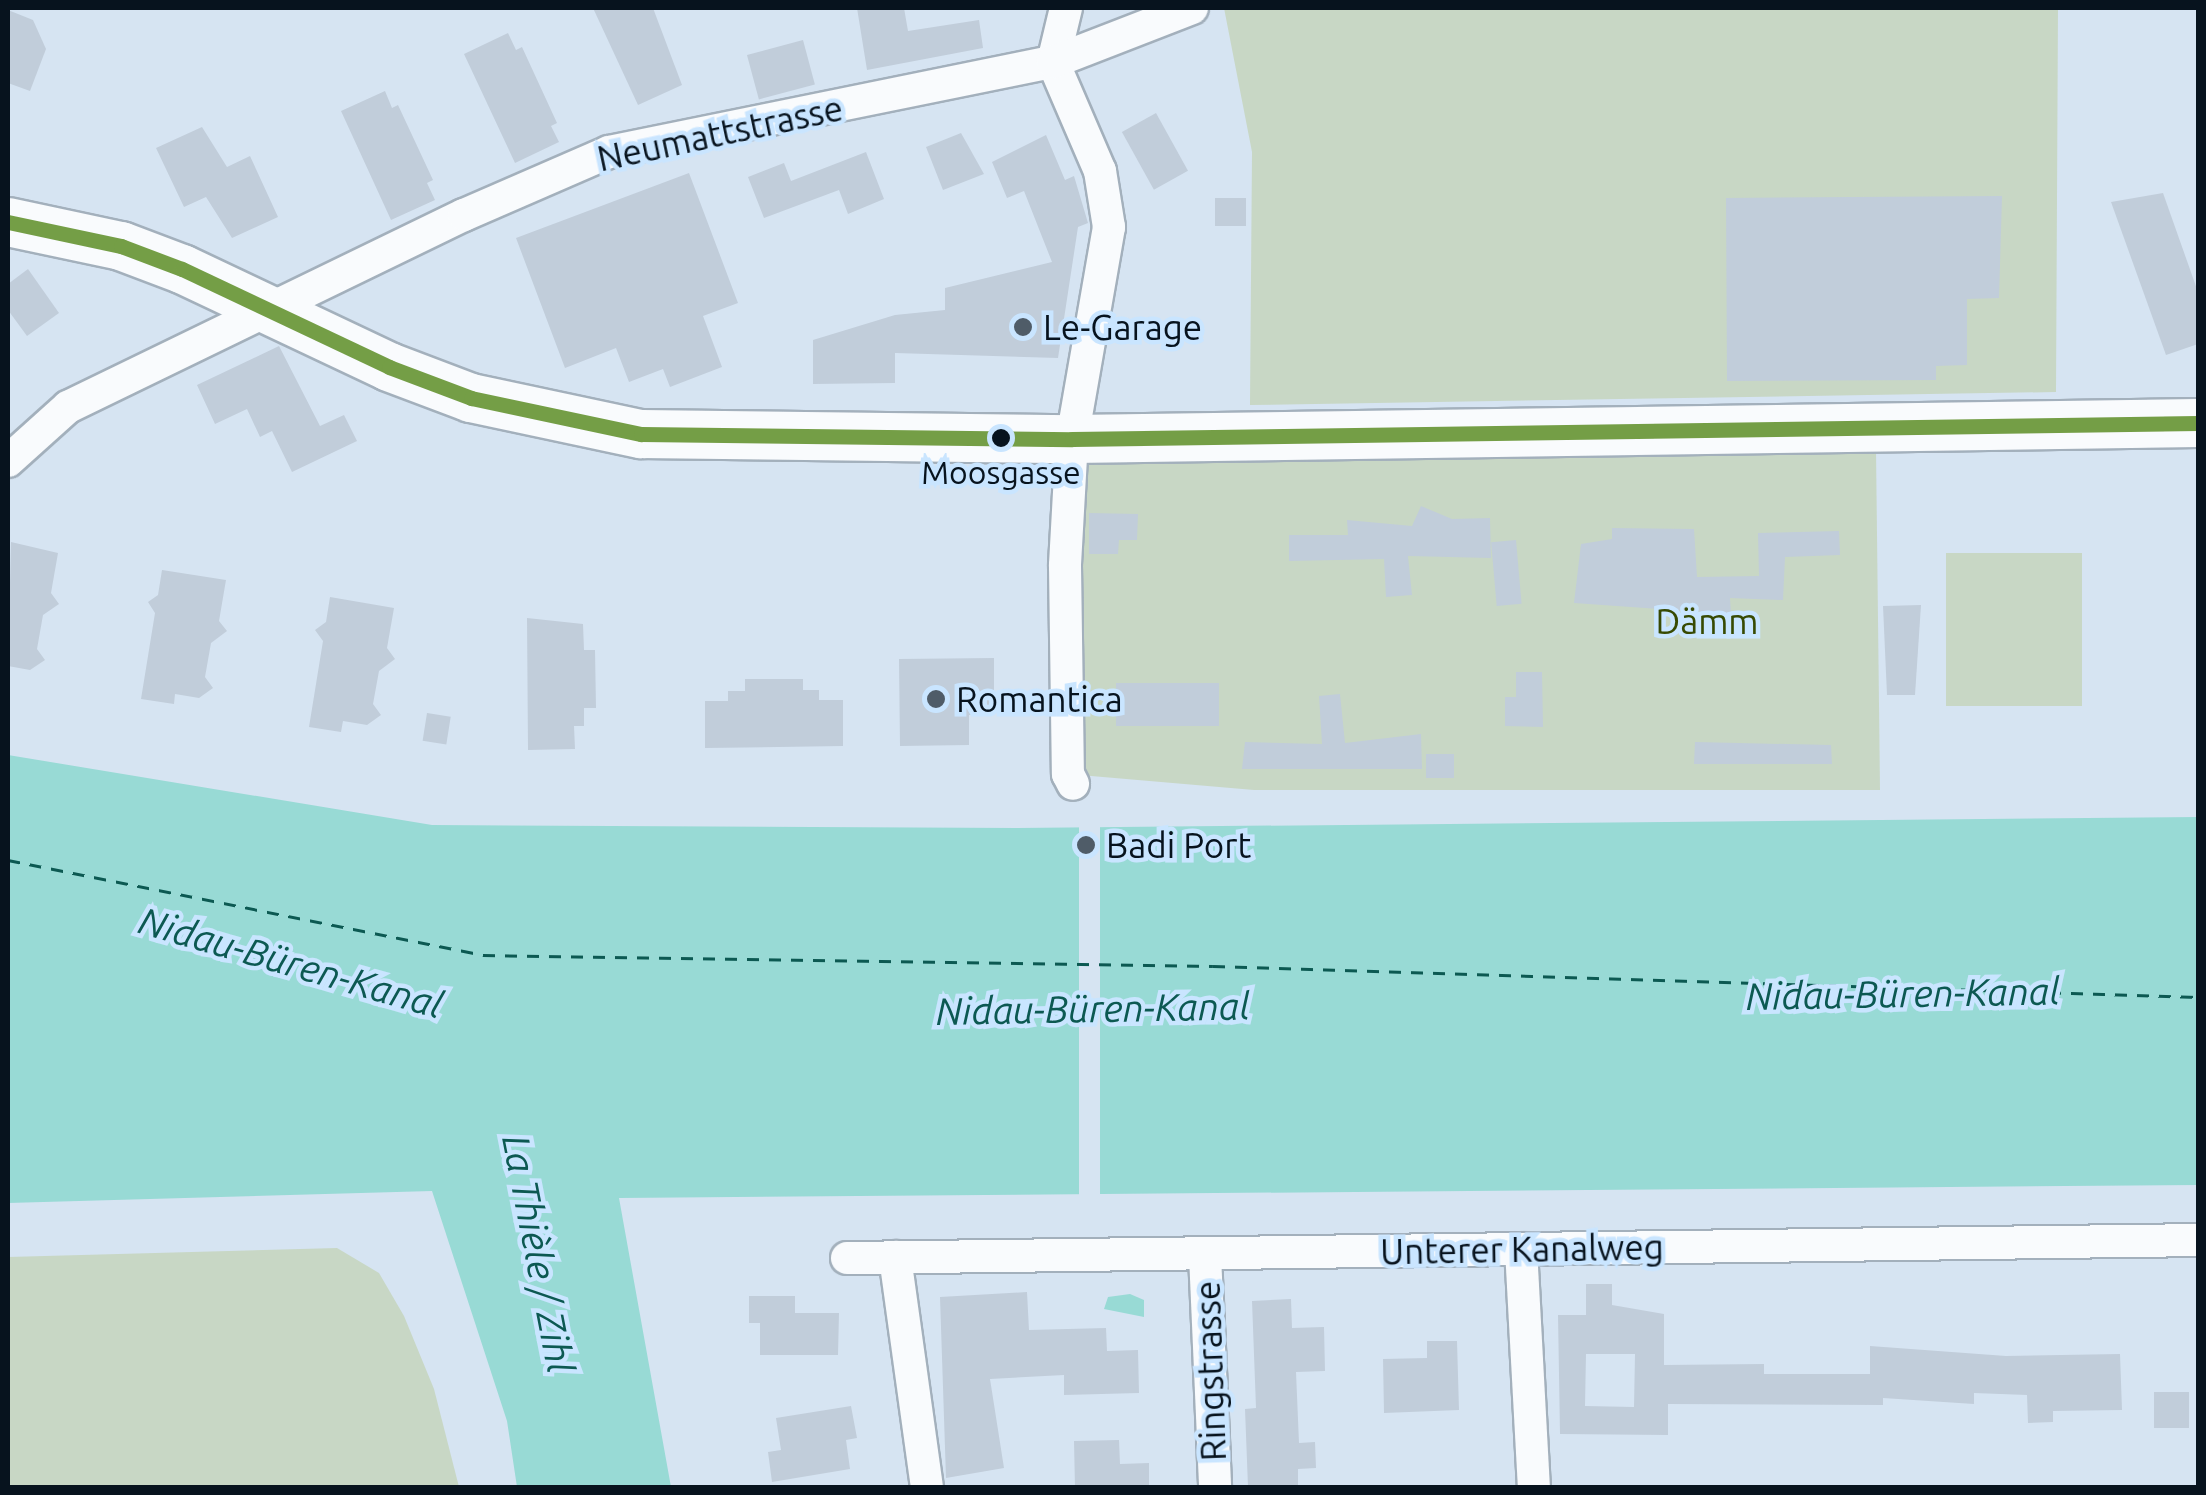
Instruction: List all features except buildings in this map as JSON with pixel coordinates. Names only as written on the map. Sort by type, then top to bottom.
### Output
[{"type":"main road","points":[[8,222],[121,246],[438,386],[586,426],[690,436],[1072,439],[2198,422]]},
{"type":"street","points":[[1066,8],[1053,62],[1100,171],[1109,226],[1072,439],[1065,566],[1068,774],[1074,784]]},
{"type":"street","name":"Neumattstrasse","points":[[8,461],[68,407],[266,310],[609,152],[1053,62],[1192,8]]},
{"type":"street","name":"Unterer Kanalweg","points":[[846,1258],[2198,1240]]},
{"type":"street","points":[[1521,1249],[1534,1488]]},
{"type":"street","name":"Ringstrasse","points":[[1206,1255],[1215,1488]]},
{"type":"street","points":[[895,1257],[927,1488]]},
{"type":"green space","points":[[1224,8],[2058,8],[2056,392],[1250,405],[1252,152]]},
{"type":"green space","name":"Dämm","points":[[1876,449],[1880,790],[1254,790],[1068,774],[1073,455]]},
{"type":"green space","points":[[1946,553],[2082,553],[2082,706],[1946,706]]},
{"type":"green space","points":[[337,1248],[379,1273],[404,1316],[434,1389],[459,1487],[8,1487],[8,1257]]},
{"type":"water","points":[[8,755],[432,825],[1017,828],[2198,817],[2198,1185],[619,1198],[671,1487],[517,1487],[507,1421],[432,1191],[8,1203]]},
{"type":"water","points":[[1130,1294],[1144,1300],[1144,1317],[1104,1309],[1108,1297]]},
{"type":"pier","points":[[1079,821],[1100,821],[1100,1221],[1079,1221]]},
{"type":"ferry route","points":[[8,860],[483,955],[1213,966],[2198,997]]},
{"type":"transit line","points":[[8,222],[121,246],[182,269],[389,367],[471,398],[641,434],[1072,439],[2198,423]]},
{"type":"place","name":"Le-Garage","points":[[1023,327]]},
{"type":"place","name":"Moosgasse","points":[[1001,438]]},
{"type":"place","name":"Romantica","points":[[936,699]]},
{"type":"place","name":"Badi Port","points":[[1086,845]]},
{"type":"water label","name":"Nidau-Büren-Kanal","points":[[291,963]]},
{"type":"water label","name":"Nidau-Büren-Kanal","points":[[1903,994]]},
{"type":"water label","name":"Nidau-Büren-Kanal","points":[[1093,1009]]},
{"type":"water label","name":"La Thièle / Zihl","points":[[538,1254]]}]
